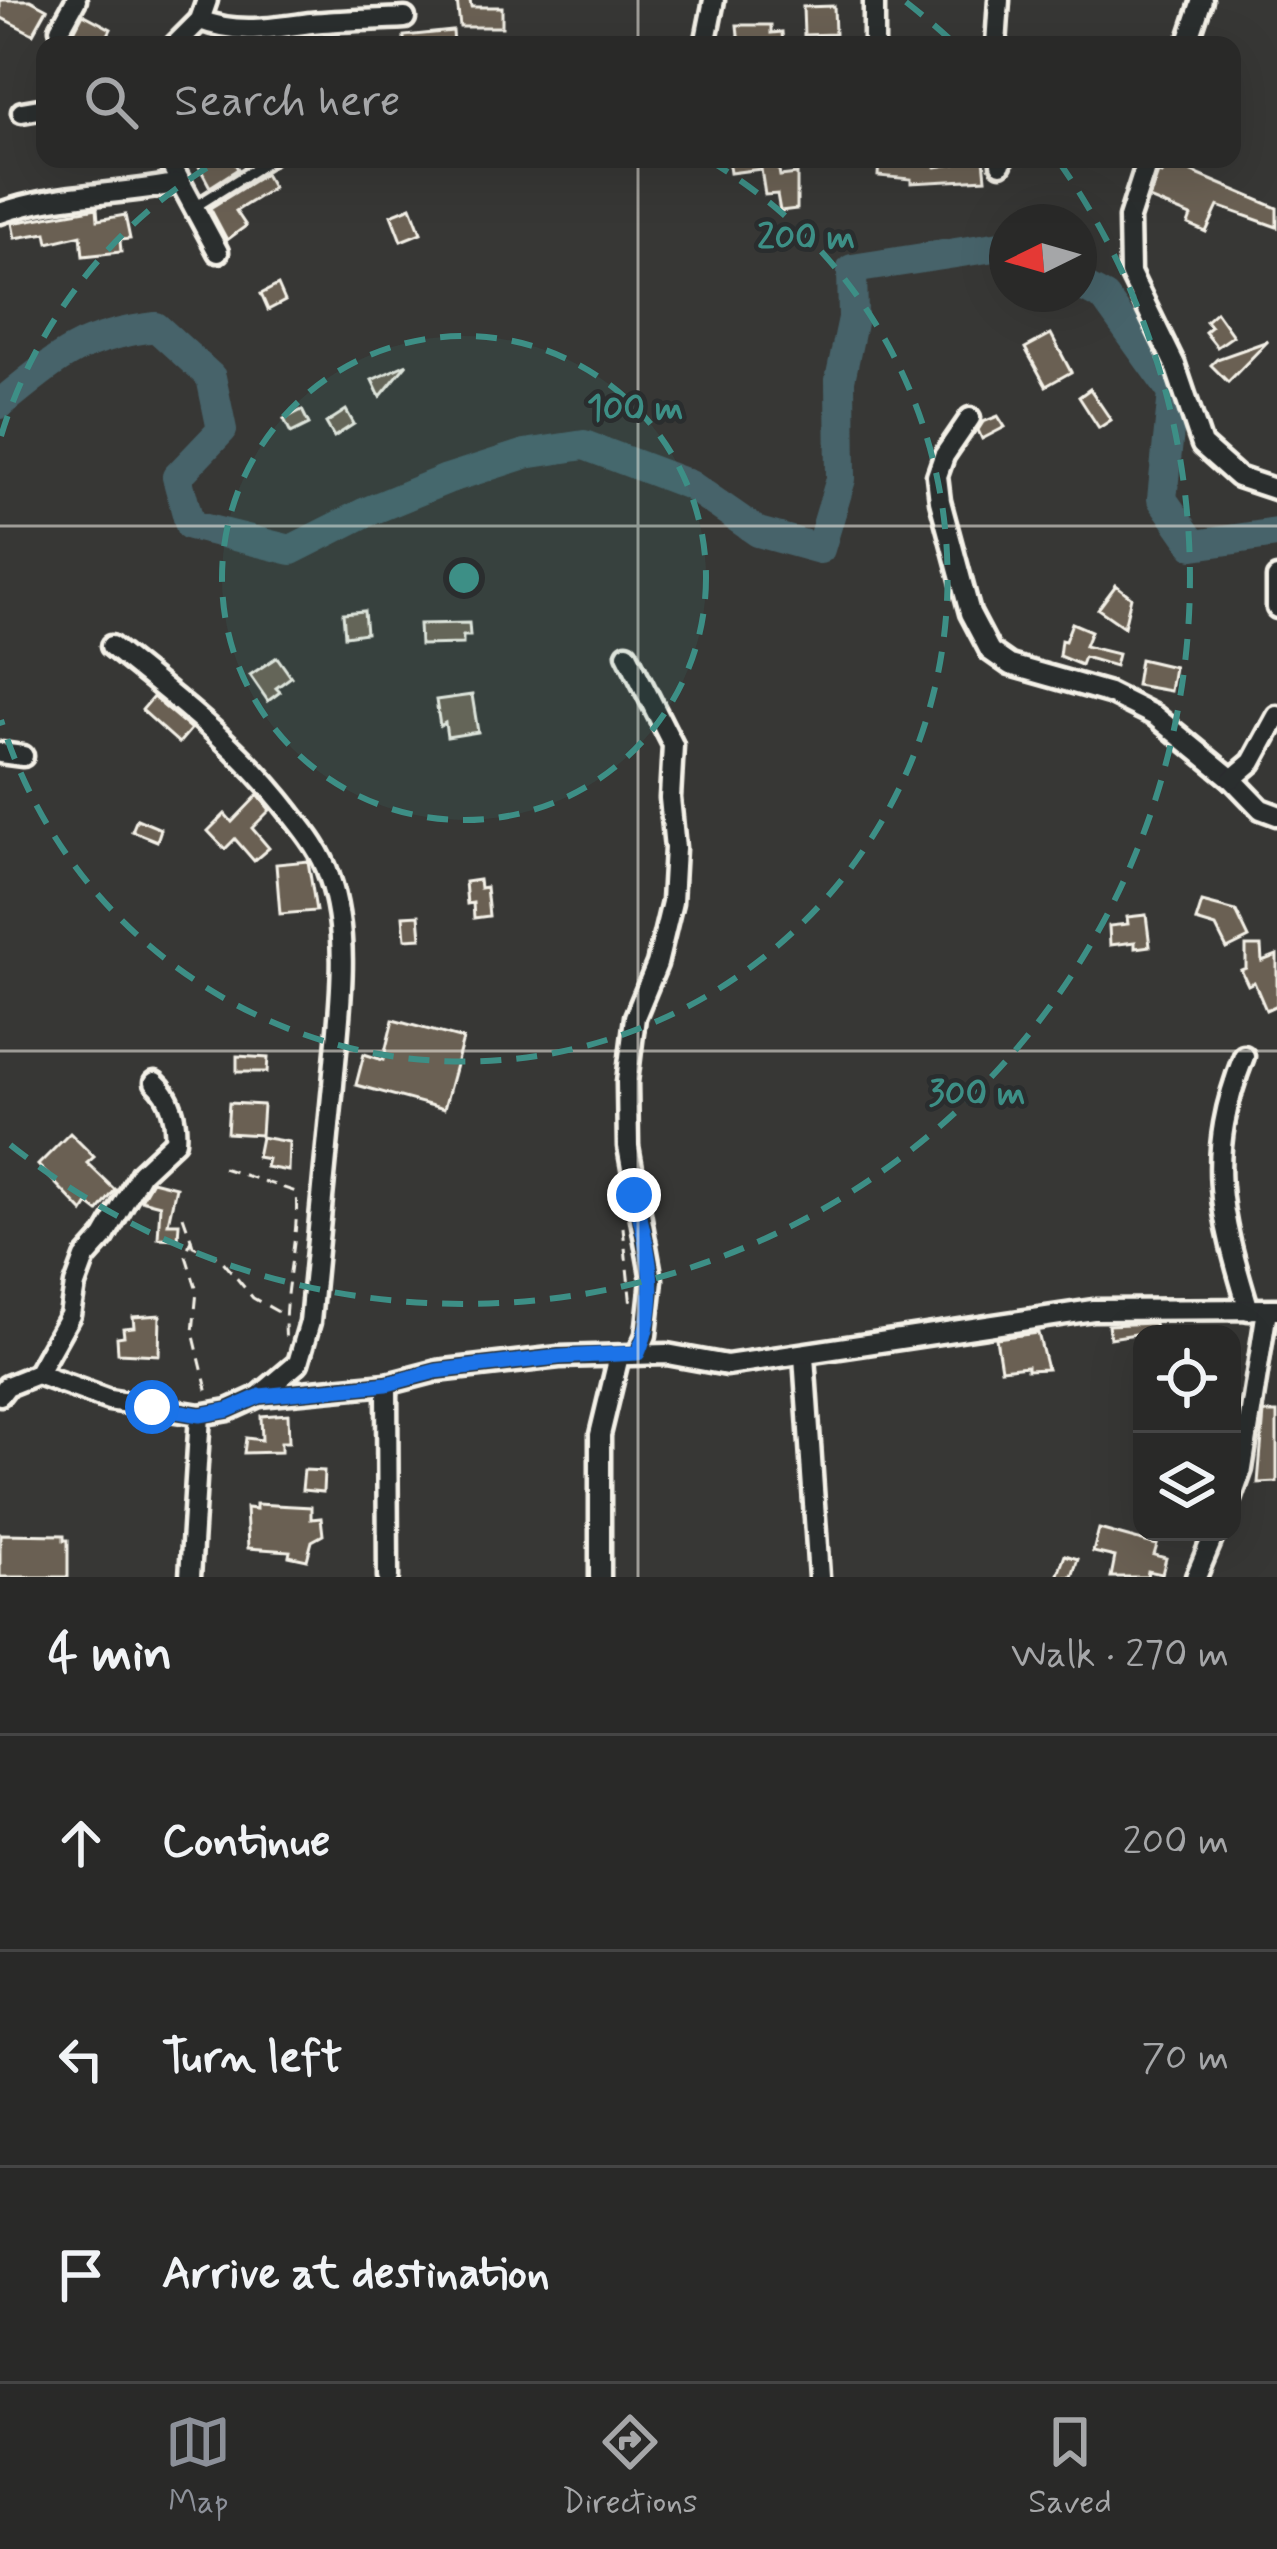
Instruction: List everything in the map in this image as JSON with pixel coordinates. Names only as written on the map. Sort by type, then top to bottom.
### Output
[{"type":"street","points":[[60,29],[76,0]]},
{"type":"street","points":[[184,36],[200,20],[207,0]]},
{"type":"street","points":[[707,36],[713,0]]},
{"type":"street","points":[[874,0],[874,36]]},
{"type":"street","points":[[997,36],[999,0]]},
{"type":"street","points":[[1189,36],[1202,0]]},
{"type":"street","points":[[200,20],[222,28],[257,31],[405,18]]},
{"type":"street","points":[[22,112],[36,110]]},
{"type":"street","points":[[172,168],[218,252]]},
{"type":"street","points":[[1145,168],[1129,218],[1130,274],[1175,365],[1202,445],[1238,477],[1277,490]]},
{"type":"street","points":[[0,213],[78,194],[142,191],[179,183]]},
{"type":"street","points":[[970,418],[944,456],[937,476],[970,613],[990,651],[1010,665],[1109,693],[1155,716],[1261,808],[1277,815]]},
{"type":"street","points":[[1277,578],[1277,608]]},
{"type":"street","points":[[111,646],[206,721],[246,760],[313,842],[329,874],[341,965],[310,1322],[298,1364],[260,1396]]},
{"type":"street","points":[[600,1577],[600,1435],[634,1348],[652,1280],[634,1195],[627,1082],[635,1017],[657,964],[672,902],[675,848],[670,798],[673,745],[627,655]]},
{"type":"street","points":[[1232,779],[1252,762],[1277,716]]},
{"type":"street","points":[[0,753],[23,756]]},
{"type":"street","points":[[1241,1472],[1264,1310],[1222,1212],[1219,1168],[1224,1116],[1244,1056]]},
{"type":"street","points":[[0,1395],[7,1386],[37,1374],[70,1315],[85,1258],[104,1237],[141,1173],[175,1141],[176,1126],[166,1092],[155,1082]]},
{"type":"street","points":[[37,1374],[109,1400],[204,1414],[260,1396],[387,1384],[436,1371],[634,1348],[727,1366],[1093,1310],[1264,1310]]},
{"type":"street","points":[[804,1356],[819,1577]]},
{"type":"street","points":[[387,1384],[388,1577]]},
{"type":"street","points":[[190,1577],[204,1414]]},
{"type":"street","points":[[1196,1577],[1210,1541]]},
{"type":"lane","points":[[193,208],[257,168]]},
{"type":"path","points":[[223,1168],[296,1192],[296,1227],[283,1315],[288,1354],[298,1364]]},
{"type":"path","points":[[634,1195],[622,1231],[634,1348]]},
{"type":"path","points":[[183,1216],[193,1246],[214,1255],[232,1269],[253,1298],[283,1315]]},
{"type":"path","points":[[191,1239],[186,1256],[196,1292],[194,1332],[206,1382],[204,1414]]},
{"type":"building","points":[[0,0],[30,0],[47,9],[33,34],[0,17]]},
{"type":"building","points":[[457,0],[470,0],[471,7],[502,7],[502,27],[460,27]]},
{"type":"building","points":[[834,6],[835,34],[804,35],[803,7]]},
{"type":"building","points":[[83,14],[111,29],[108,36],[72,36]]},
{"type":"building","points":[[737,25],[771,25],[771,33],[782,32],[782,36],[738,36]]},
{"type":"building","points":[[453,31],[453,36],[404,36]]},
{"type":"building","points":[[200,168],[238,168],[238,169],[210,187]]},
{"type":"building","points":[[729,168],[779,168],[780,176],[797,174],[797,209],[780,211],[777,194],[765,195],[761,169],[730,173]]},
{"type":"building","points":[[878,168],[985,168],[986,179],[911,183],[911,179],[878,176]]},
{"type":"building","points":[[1165,168],[1194,168],[1192,172],[1277,208],[1277,227],[1218,206],[1206,232],[1188,224],[1191,216],[1149,199],[1158,173]]},
{"type":"building","points":[[265,174],[273,188],[236,211],[246,226],[227,240],[210,208]]},
{"type":"building","points":[[411,207],[421,233],[401,241],[391,215]]},
{"type":"building","points":[[97,208],[98,220],[125,215],[130,239],[120,240],[121,252],[83,256],[81,235],[48,243],[46,233],[15,238],[12,223]]},
{"type":"building","points":[[278,285],[285,301],[268,310],[261,294]]},
{"type":"building","points":[[1216,312],[1233,336],[1217,347],[1205,332],[1211,327],[1206,321]]},
{"type":"building","points":[[1051,334],[1071,372],[1046,386],[1025,348]]},
{"type":"building","points":[[1268,341],[1228,382],[1211,365],[1217,359]]},
{"type":"building","points":[[407,364],[380,397],[372,380]]},
{"type":"building","points":[[1090,389],[1111,420],[1099,428],[1079,397]]},
{"type":"building","points":[[302,410],[309,424],[291,433],[284,419]]},
{"type":"building","points":[[346,410],[354,424],[334,437],[326,423]]},
{"type":"building","points":[[998,416],[1005,427],[982,439],[978,430],[983,422]]},
{"type":"building","points":[[1116,585],[1131,597],[1124,627],[1098,609]]},
{"type":"building","points":[[364,611],[366,633],[345,636],[343,613]]},
{"type":"building","points":[[469,623],[470,636],[463,636],[463,644],[420,645],[419,624]]},
{"type":"building","points":[[1072,623],[1091,631],[1085,646],[1118,654],[1115,666],[1084,657],[1081,665],[1059,656],[1061,640],[1065,641]]},
{"type":"building","points":[[277,657],[291,677],[268,701],[250,675]]},
{"type":"building","points":[[1140,659],[1174,667],[1170,691],[1136,685]]},
{"type":"building","points":[[472,695],[478,732],[447,737],[436,700]]},
{"type":"building","points":[[153,697],[191,729],[179,743],[142,710]]},
{"type":"building","points":[[258,795],[270,810],[252,828],[269,848],[254,861],[235,839],[225,849],[208,831],[225,814],[232,822]]},
{"type":"building","points":[[137,819],[161,829],[157,841],[132,831]]},
{"type":"building","points":[[308,861],[316,911],[280,914],[276,864]]},
{"type":"building","points":[[479,880],[480,888],[486,887],[489,916],[474,918],[465,882]]},
{"type":"building","points":[[1202,902],[1236,911],[1249,938],[1227,949],[1216,927],[1196,921]]},
{"type":"building","points":[[419,915],[421,938],[405,939],[403,916]]},
{"type":"building","points":[[1146,915],[1150,946],[1135,948],[1135,942],[1110,945],[1109,926]]},
{"type":"building","points":[[1246,946],[1261,946],[1262,961],[1277,955],[1277,1005],[1266,1010],[1254,982],[1248,985],[1241,970],[1246,968]]},
{"type":"building","points":[[393,1020],[463,1039],[444,1109],[356,1085],[364,1054],[383,1060]]},
{"type":"building","points":[[237,1056],[268,1058],[267,1072],[237,1072]]},
{"type":"building","points":[[229,1103],[263,1105],[261,1135],[227,1133]]},
{"type":"building","points":[[70,1133],[94,1157],[87,1163],[115,1190],[98,1212],[88,1204],[83,1212],[38,1165]]},
{"type":"building","points":[[261,1137],[289,1142],[288,1171],[266,1167],[268,1159],[257,1157]]},
{"type":"building","points":[[152,1181],[176,1187],[168,1223],[179,1223],[178,1239],[158,1238],[160,1205],[141,1200]]},
{"type":"building","points":[[160,1315],[159,1355],[118,1353],[117,1337],[124,1336],[123,1328],[134,1327],[133,1317]]},
{"type":"building","points":[[1154,1323],[1154,1325],[1133,1325],[1133,1334],[1110,1338],[1108,1325]]},
{"type":"building","points":[[1038,1333],[1047,1369],[1001,1369],[996,1338]]},
{"type":"building","points":[[1264,1413],[1277,1413],[1277,1482],[1258,1483]]},
{"type":"building","points":[[288,1414],[289,1442],[281,1442],[281,1452],[244,1453],[246,1438],[262,1440],[261,1416]]},
{"type":"building","points":[[304,1470],[324,1471],[323,1492],[302,1490]]},
{"type":"building","points":[[256,1504],[311,1507],[311,1519],[321,1518],[323,1535],[312,1541],[307,1560],[289,1556],[290,1551],[248,1548],[246,1508],[256,1509]]},
{"type":"building","points":[[1099,1529],[1157,1545],[1154,1555],[1166,1558],[1162,1574],[1148,1571],[1147,1577],[1111,1577],[1115,1557],[1093,1552]]},
{"type":"building","points":[[0,1534],[64,1535],[68,1577],[0,1577]]},
{"type":"building","points":[[1065,1555],[1078,1559],[1072,1577],[1057,1577]]},
{"type":"waterway","points":[[0,404],[71,351],[108,336],[156,327],[211,377],[222,430],[177,477],[190,525],[291,550],[447,479],[525,454],[584,445],[690,485],[758,532],[820,549],[841,479],[840,380],[853,318],[852,269],[989,248]]},
{"type":"waterway","points":[[1097,294],[1105,298],[1173,393],[1162,499],[1194,545],[1277,533]]},
{"type":"route","points":[[152,1407],[200,1415],[228,1410],[260,1396],[387,1384],[436,1371],[638,1353],[646,1335],[652,1280],[634,1195]]}]
